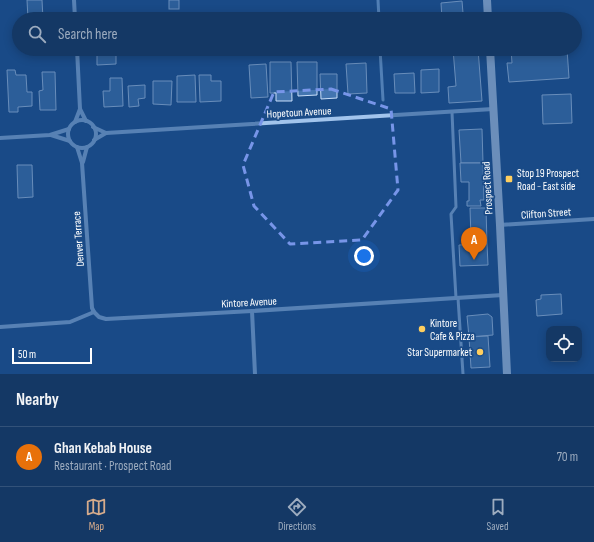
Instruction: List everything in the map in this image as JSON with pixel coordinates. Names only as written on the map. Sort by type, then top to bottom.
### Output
[{"type":"main road","points":[[487,0],[488,12]]},
{"type":"main road","name":"Prospect Road","points":[[490,56],[507,374]]},
{"type":"street","points":[[74,0],[75,12]]},
{"type":"street","points":[[77,56],[80,109],[86,121]]},
{"type":"street","points":[[75,122],[80,109]]},
{"type":"street","name":"Hopetoun Avenue","points":[[93,127],[106,132],[493,109]]},
{"type":"street","points":[[94,140],[95,131],[90,123],[82,120],[71,125],[68,133],[70,141],[77,147],[87,146],[106,132]]},
{"type":"street","points":[[0,138],[50,135],[69,129]]},
{"type":"street","points":[[50,135],[70,141]]},
{"type":"street","name":"Denver Terrace","points":[[82,163],[87,146]]},
{"type":"street","name":"Denver Terrace","points":[[77,147],[82,163],[92,308],[94,312]]},
{"type":"street","name":"Clifton Street","points":[[500,225],[594,219]]},
{"type":"street","name":"Kintore Avenue","points":[[94,312],[99,318],[106,318],[252,311],[503,295]]},
{"type":"street","points":[[252,311],[255,374]]},
{"type":"street","points":[[0,327],[70,322],[94,312]]},
{"type":"lane","points":[[452,112],[456,207],[451,214],[463,374]]},
{"type":"highlighted area","points":[[331,89],[391,109],[398,190],[362,240],[290,244],[254,206],[243,165],[274,92]]},
{"type":"building","points":[[27,0],[42,0],[43,12],[28,12]]},
{"type":"building","points":[[169,0],[179,0],[179,9],[169,9]]},
{"type":"building","points":[[462,1],[463,12],[442,12],[441,3]]},
{"type":"building","points":[[97,56],[116,56],[116,64],[97,65]]},
{"type":"building","points":[[454,56],[479,56],[482,101],[449,103],[448,87],[456,86]]},
{"type":"building","points":[[512,56],[567,56],[569,78],[509,82],[507,63],[512,63]]},
{"type":"building","points":[[270,62],[291,62],[292,101],[276,101],[276,93],[270,93]]},
{"type":"building","points":[[297,62],[317,62],[317,95],[298,96]]},
{"type":"building","points":[[366,63],[367,93],[348,94],[346,64]]},
{"type":"building","points":[[266,64],[268,97],[251,98],[249,65]]},
{"type":"building","points":[[439,69],[439,92],[421,93],[421,70]]},
{"type":"building","points":[[7,70],[15,70],[16,75],[26,75],[27,92],[32,92],[32,106],[18,107],[18,112],[9,112]]},
{"type":"building","points":[[42,72],[55,72],[56,110],[40,110],[39,91],[43,90]]},
{"type":"building","points":[[414,73],[415,93],[395,93],[394,74]]},
{"type":"building","points":[[320,74],[337,74],[337,98],[321,99]]},
{"type":"building","points":[[195,75],[196,102],[177,102],[177,76]]},
{"type":"building","points":[[199,75],[211,75],[211,81],[221,81],[221,101],[200,102]]},
{"type":"building","points":[[110,78],[122,78],[123,106],[104,107],[103,91],[110,91]]},
{"type":"building","points":[[153,81],[172,81],[171,105],[153,104]]},
{"type":"building","points":[[145,85],[145,98],[138,99],[139,106],[129,107],[128,86]]},
{"type":"building","points":[[571,94],[572,123],[543,124],[542,95]]},
{"type":"building","points":[[482,129],[483,163],[461,163],[459,130]]},
{"type":"building","points":[[460,163],[483,163],[484,200],[480,200],[481,206],[467,206],[467,201],[469,201],[469,182],[461,182]]},
{"type":"building","points":[[17,165],[32,165],[33,197],[18,198]]},
{"type":"building","points":[[470,208],[486,208],[487,244],[466,244],[466,238],[471,238]]},
{"type":"building","points":[[487,244],[488,265],[460,266],[459,245]]},
{"type":"building","points":[[561,294],[562,314],[537,316],[536,300],[541,299],[541,295]]},
{"type":"building","points":[[488,314],[492,317],[493,335],[469,337],[467,316]]},
{"type":"building","name":"Star Supermarket","points":[[488,336],[490,367],[471,368],[469,337]]},
{"type":"waterway","points":[[378,0],[379,12]]},
{"type":"waterway","points":[[380,56],[383,100]]},
{"type":"place","name":"Stop 19 Prospect Road - East side","points":[[509,179]]},
{"type":"place","name":"Ghan Kebab House","points":[[474,260]]},
{"type":"place","name":"Kintore Cafe & Pizza","points":[[422,329]]},
{"type":"place","name":"Star Supermarket","points":[[480,352]]}]
